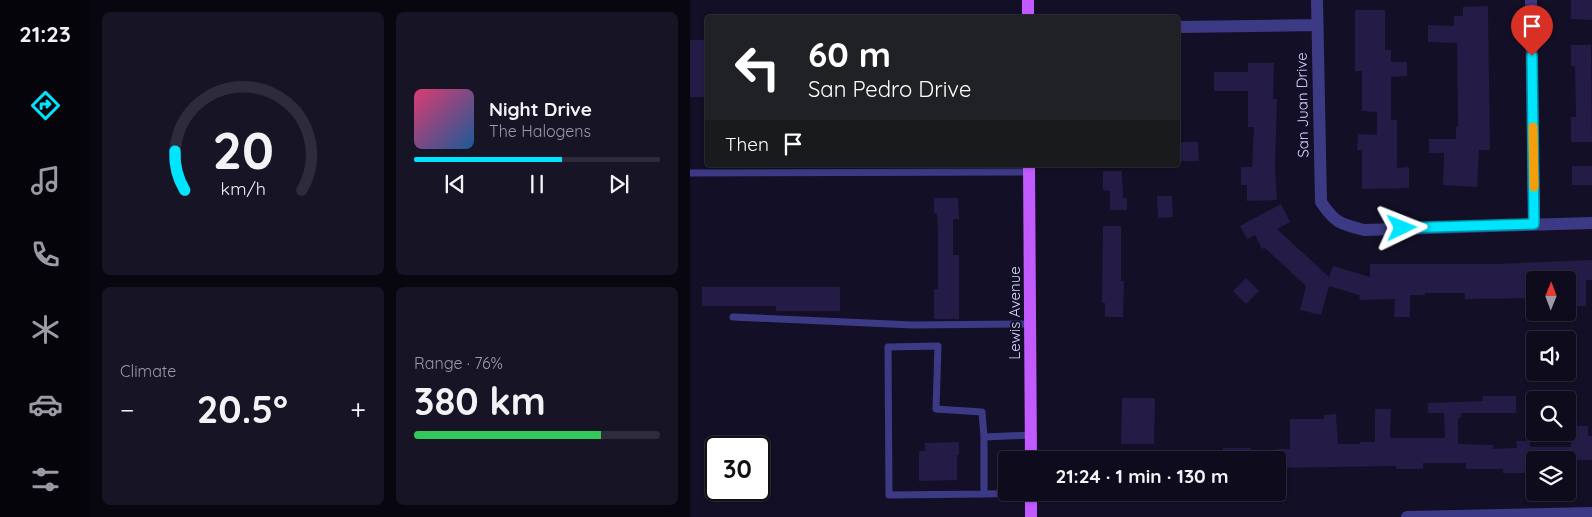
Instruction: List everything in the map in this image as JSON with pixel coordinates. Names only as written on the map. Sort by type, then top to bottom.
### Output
[{"type":"main road","points":[[1028,0],[1028,15]]},
{"type":"main road","name":"Lewis Avenue","points":[[1029,168],[1031,451]]},
{"type":"main road","points":[[1031,501],[1031,517]]},
{"type":"street","name":"San Juan Drive","points":[[1317,0],[1321,202],[1331,218],[1346,226],[1364,230],[1534,224]]},
{"type":"street","points":[[1531,0],[1534,224],[1592,223]]},
{"type":"street","points":[[1180,27],[1317,26]]},
{"type":"street","points":[[1407,517],[1592,513]]},
{"type":"lane","points":[[690,174],[1029,168]]},
{"type":"lane","points":[[733,318],[913,325],[1030,324]]},
{"type":"lane","points":[[984,494],[982,412],[936,409],[938,346],[888,348],[889,495],[984,494],[998,494]]},
{"type":"lane","points":[[984,437],[1031,436]]},
{"type":"building","points":[[1571,0],[1592,0],[1592,20],[1571,19]]},
{"type":"building","points":[[1488,6],[1490,150],[1479,150],[1477,187],[1443,185],[1444,153],[1429,153],[1429,139],[1456,139],[1456,127],[1458,127],[1457,43],[1428,42],[1428,25],[1454,26],[1454,16],[1463,16],[1463,7]]},
{"type":"building","points":[[1355,10],[1385,10],[1385,50],[1391,50],[1391,62],[1407,62],[1407,76],[1391,77],[1391,120],[1397,120],[1397,168],[1409,167],[1409,188],[1362,189],[1362,150],[1357,150],[1358,134],[1377,135],[1377,112],[1362,111],[1362,71],[1355,71]]},
{"type":"building","points":[[690,40],[705,40],[705,97],[690,97]]},
{"type":"building","points":[[1571,45],[1591,45],[1592,142],[1571,142],[1571,117],[1576,117],[1575,66],[1571,66]]},
{"type":"building","points":[[1248,63],[1274,63],[1273,99],[1277,99],[1275,167],[1277,200],[1247,201],[1247,185],[1241,185],[1241,167],[1252,167],[1254,127],[1248,127],[1248,91],[1214,91],[1214,72],[1248,72]]},
{"type":"building","points":[[1180,142],[1198,142],[1199,161],[1180,161]]},
{"type":"building","points":[[1572,166],[1592,166],[1592,185],[1572,185]]},
{"type":"building","points":[[1103,171],[1122,171],[1123,198],[1127,198],[1127,210],[1110,210],[1110,191],[1103,190]]},
{"type":"building","points":[[1157,196],[1172,196],[1173,217],[1158,218]]},
{"type":"building","points":[[934,198],[958,198],[959,219],[953,219],[953,255],[959,255],[959,319],[934,319],[934,289],[938,289],[938,237],[937,213],[934,214]]},
{"type":"building","points":[[1281,204],[1290,222],[1277,229],[1329,277],[1333,266],[1370,277],[1370,264],[1495,264],[1592,260],[1592,280],[1586,280],[1586,306],[1576,306],[1576,271],[1526,271],[1526,298],[1465,299],[1465,293],[1410,295],[1410,317],[1394,317],[1395,299],[1360,300],[1359,295],[1329,286],[1321,315],[1300,310],[1306,286],[1265,248],[1262,249],[1255,235],[1247,239],[1240,226]]},
{"type":"building","points":[[1103,226],[1121,226],[1121,281],[1124,281],[1123,317],[1105,317],[1105,303],[1102,303]]},
{"type":"building","points":[[1246,278],[1259,291],[1246,304],[1233,291]]},
{"type":"building","points":[[702,287],[840,287],[840,311],[776,311],[776,306],[702,306]]},
{"type":"building","points":[[1483,396],[1516,396],[1516,413],[1461,413],[1461,418],[1458,418],[1458,444],[1493,445],[1493,449],[1517,448],[1516,441],[1530,441],[1530,447],[1571,447],[1571,441],[1576,441],[1576,426],[1588,426],[1588,436],[1592,436],[1592,460],[1576,460],[1576,451],[1526,451],[1526,473],[1503,473],[1503,469],[1466,469],[1466,463],[1423,463],[1423,469],[1396,469],[1396,466],[1286,468],[1286,451],[1276,451],[1276,449],[1290,449],[1290,419],[1324,419],[1324,415],[1336,414],[1338,444],[1360,444],[1360,442],[1375,442],[1375,409],[1391,409],[1390,438],[1445,438],[1444,413],[1428,413],[1428,403],[1483,401]]},
{"type":"building","points":[[1122,398],[1155,398],[1154,444],[1121,444]]},
{"type":"building","points":[[959,442],[957,480],[919,481],[919,451],[925,451],[925,443]]},
{"type":"building","points":[[1223,448],[1251,448],[1251,451],[1223,451]]},
{"type":"slow traffic","points":[[1533,127],[1534,187]]},
{"type":"route","points":[[1402,228],[1534,224],[1532,56]]}]
